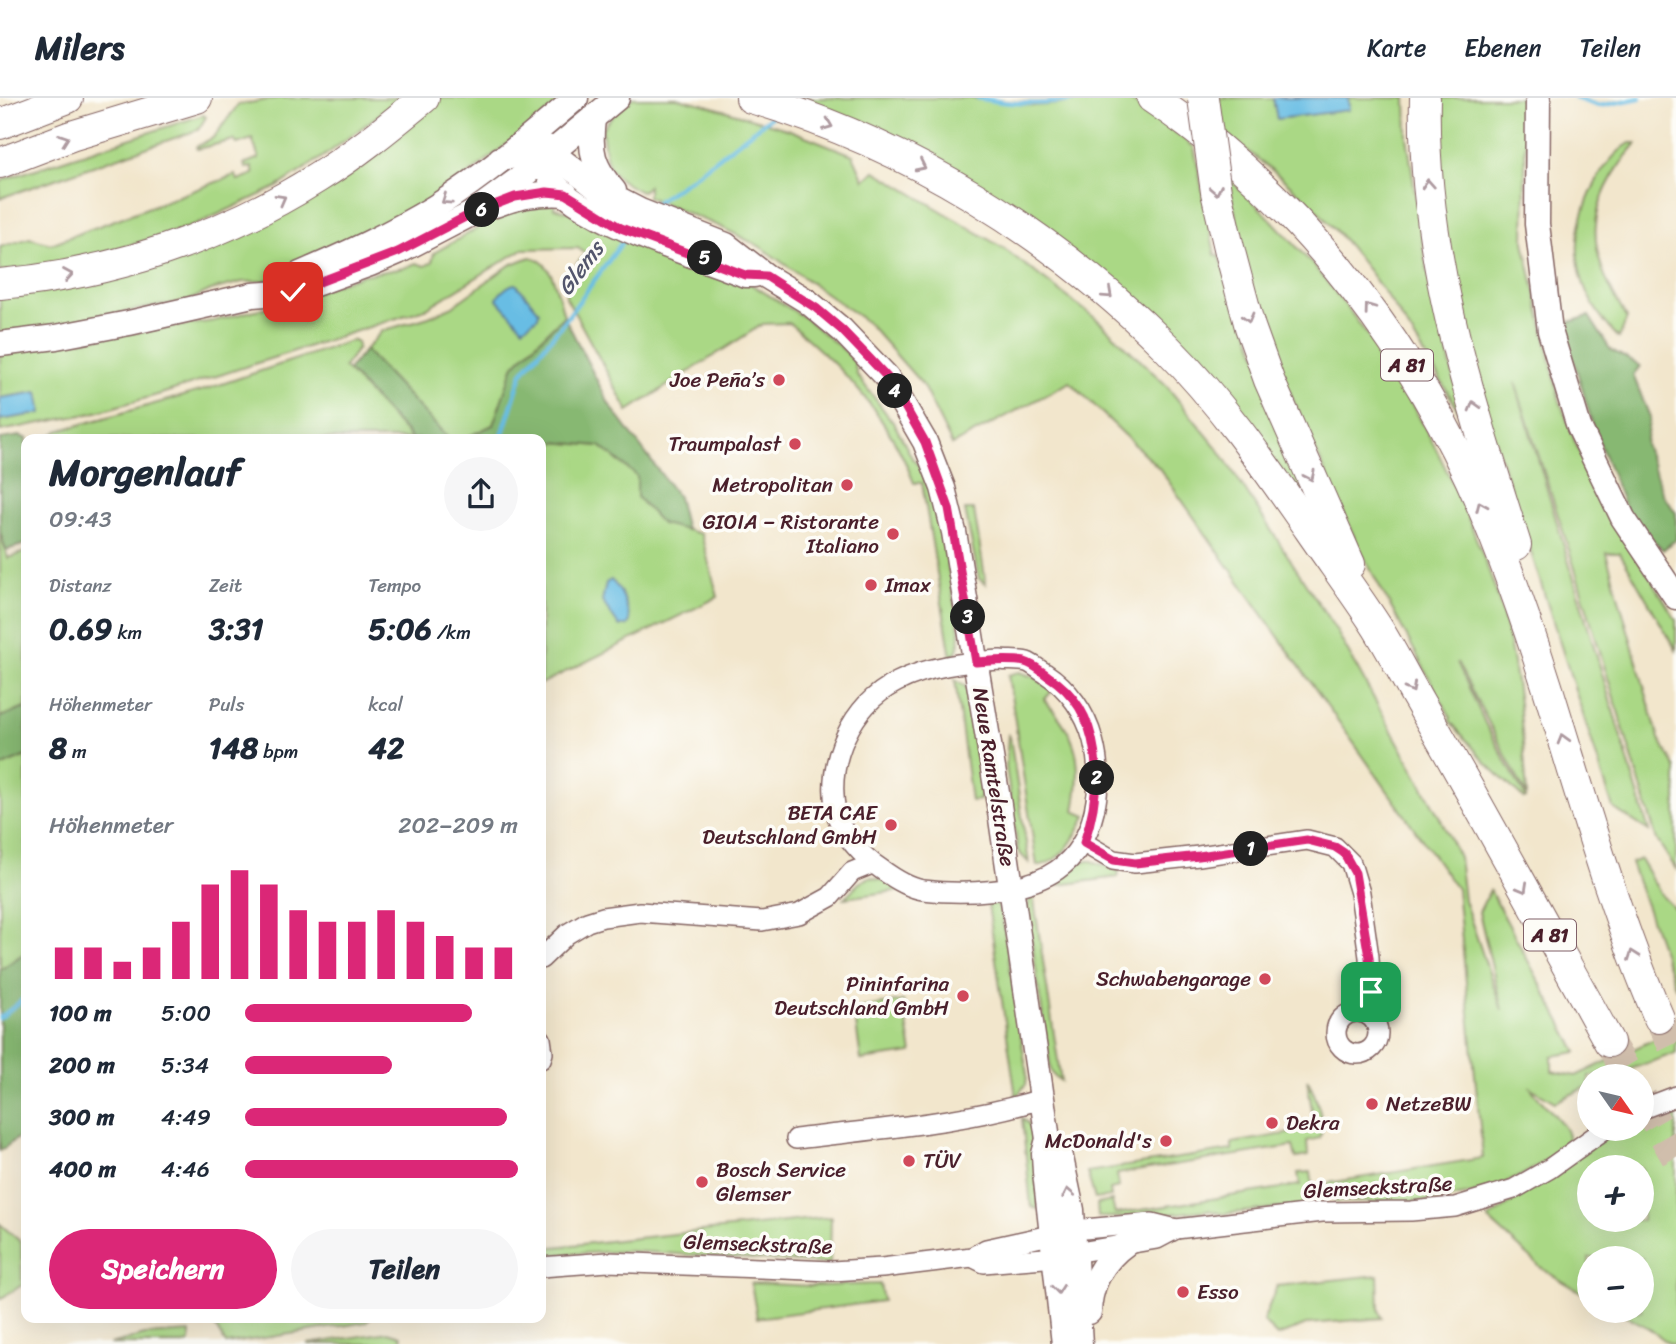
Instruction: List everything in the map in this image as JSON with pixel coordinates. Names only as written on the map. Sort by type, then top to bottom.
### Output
[{"type":"highway","points":[[0,124],[68,98]]},
{"type":"highway","points":[[0,163],[71,136],[197,98]]},
{"type":"highway","points":[[0,284],[49,278],[135,259],[240,220],[317,178],[424,98]]},
{"type":"highway","name":"A 81","points":[[751,98],[813,118],[859,137],[930,171],[993,208],[1077,268],[1135,318],[1196,379],[1237,429],[1378,628],[1609,1042]]},
{"type":"highway","name":"A 81","points":[[1203,98],[1216,192],[1250,327],[1282,414],[1378,628]]},
{"type":"highway","name":"A 81","points":[[1161,104],[1236,163],[1288,211],[1342,273],[1415,376],[1469,478],[1514,590],[1547,685],[1619,917],[1659,1018]]},
{"type":"highway","points":[[1424,105],[1429,193],[1449,315],[1494,477],[1531,593],[1547,685]]},
{"type":"main road","points":[[471,214],[547,158],[617,98]]},
{"type":"main road","points":[[547,158],[550,125],[569,104]]},
{"type":"main road","points":[[251,295],[341,256],[410,222],[470,183],[569,104]]},
{"type":"main road","points":[[1538,105],[1537,224],[1550,331],[1579,428],[1623,518],[1676,597]]},
{"type":"main road","points":[[593,119],[591,132],[594,163],[624,202]]},
{"type":"main road","points":[[500,159],[525,154],[547,158]]},
{"type":"main road","name":"Neue Ramtelstraße","points":[[658,230],[624,202],[601,191],[561,160],[547,158],[546,164],[551,179],[566,194],[606,220],[726,246],[766,276],[807,301],[887,377],[925,442],[949,508],[976,662],[1041,1099],[1048,1139],[1060,1153],[1064,1243],[1075,1342]]},
{"type":"main road","points":[[0,344],[105,327],[251,295],[293,292],[398,252],[471,214],[515,197],[547,192],[566,194]]},
{"type":"main road","points":[[1075,1342],[1088,1325],[1090,1293],[1101,1269],[1116,1251],[1127,1243]]},
{"type":"street","points":[[976,662],[1027,663],[1059,683],[1085,719],[1094,741],[1097,790],[1084,843],[1059,869],[1033,884],[969,892],[919,890],[872,864],[847,835],[836,814],[834,790],[838,757],[846,733],[858,714],[897,682],[950,665],[976,662]]},
{"type":"street","points":[[1084,843],[1114,860],[1135,863],[1307,840],[1335,847],[1351,863],[1360,893],[1371,992],[1363,1012]]},
{"type":"street","points":[[546,954],[567,934],[587,922],[603,917],[640,912],[762,920],[799,914],[830,897],[852,872],[872,864]]},
{"type":"street","points":[[1654,1104],[1676,1096]]},
{"type":"street","points":[[796,1139],[977,1114],[1041,1099]]},
{"type":"street","name":"Glemseckstraße","points":[[546,1267],[608,1262],[832,1271],[895,1267],[972,1257],[986,1249],[1064,1243],[1127,1243],[1157,1239],[1177,1229],[1322,1212],[1410,1211],[1455,1207],[1514,1189],[1549,1169],[1588,1141]]},
{"type":"street","name":"Glemseckstraße","points":[[1064,1243],[1152,1223],[1177,1229]]},
{"type":"green space","points":[[278,98],[401,98],[327,154],[277,187],[193,226],[95,256],[0,272],[0,247],[30,238],[51,244],[235,175],[238,180],[254,174],[252,167],[246,168],[244,164],[259,158],[252,139],[237,144],[234,140],[197,149],[196,147],[214,137],[238,105]]},
{"type":"green space","points":[[438,98],[566,98],[435,201],[293,272],[264,281],[242,282],[211,290],[190,300],[0,335],[0,291],[171,255]]},
{"type":"green space","points":[[632,98],[677,98],[790,130],[853,155],[864,180],[875,171],[1003,248],[1099,321],[1165,384],[1219,450],[1336,630],[1439,816],[1459,857],[1464,900],[1502,1010],[1479,912],[1490,890],[1577,1052],[1552,1056],[1552,1071],[1577,1076],[1577,1092],[1555,1102],[1531,1088],[1564,1127],[1568,1139],[1563,1148],[1524,1174],[1473,1193],[1420,1201],[1336,1202],[1329,1192],[1328,1183],[1483,1158],[1457,889],[1159,468],[1070,382],[952,445],[922,384],[868,323],[759,246],[648,197],[648,186],[641,192],[621,180],[607,162],[602,129],[615,112]]},
{"type":"green space","points":[[798,98],[967,98],[1034,106],[1089,98],[1125,98],[1153,115],[1194,147],[1215,255],[1219,255],[1324,530],[1145,309]]},
{"type":"green space","points":[[1217,98],[1273,98],[1277,119],[1349,110],[1348,98],[1406,98],[1407,137],[1425,260],[1464,420],[1401,316],[1347,244],[1302,196],[1220,130]]},
{"type":"green space","points":[[1435,98],[1526,98],[1524,242],[1559,398],[1575,442],[1613,525],[1676,620],[1676,650],[1620,553],[1606,553],[1659,739],[1676,768],[1676,869],[1657,840],[1515,382],[1649,831],[1613,808],[1481,397],[1441,224]]},
{"type":"green space","points":[[203,115],[206,117],[198,130],[0,198],[0,183],[5,179]]},
{"type":"green space","points":[[1630,143],[1637,143],[1607,187],[1599,208],[1596,228],[1597,249],[1603,271],[1627,318],[1619,338],[1592,302],[1579,265],[1578,246],[1586,205],[1601,172]]},
{"type":"green space","points":[[1228,178],[1304,255],[1370,339],[1426,430],[1450,478],[1489,570],[1508,635],[1522,727],[1527,796],[1457,662],[1485,723],[1526,798],[1524,799],[1487,764],[1449,720],[1451,718],[1360,550],[1279,368],[1247,271]]},
{"type":"green space","points":[[554,202],[554,208],[575,213],[744,280],[805,318],[846,352],[854,362],[857,375],[895,425],[912,458],[928,476],[937,506],[960,635],[954,655],[951,657],[922,483],[914,483],[878,415],[846,376],[789,323],[763,324],[628,411],[566,297],[571,273],[586,254],[578,248],[523,249],[425,309],[161,394],[93,413],[0,431],[0,420],[41,413],[38,392],[0,398],[0,352],[214,321],[275,305],[363,275],[404,268],[416,263],[425,266],[432,262],[434,253],[512,209]]},
{"type":"green space","points":[[530,257],[545,265],[554,280],[564,316],[514,365],[493,425],[474,434],[444,434],[365,350],[382,331],[429,317],[453,306],[510,265]]},
{"type":"green space","points":[[564,316],[609,404],[678,497],[686,530],[662,524],[637,497],[637,476],[600,446],[546,441],[546,434],[474,434],[493,425],[514,365]]},
{"type":"green space","points":[[1589,316],[1610,349],[1640,366],[1633,375],[1650,417],[1645,444],[1663,494],[1676,513],[1676,539],[1663,550],[1628,515],[1594,429],[1563,324]]},
{"type":"green space","points":[[353,340],[357,342],[358,348],[344,367],[407,434],[54,434],[204,390]]},
{"type":"green space","points":[[365,350],[444,434],[407,434],[348,370]]},
{"type":"green space","points":[[21,436],[21,546],[6,550],[0,532],[0,439]]},
{"type":"green space","points":[[546,441],[600,446],[637,476],[662,523],[701,534],[718,597],[546,682]]},
{"type":"green space","points":[[965,510],[974,510],[986,584],[979,579]]},
{"type":"green space","points":[[0,533],[8,558],[21,554],[21,710],[0,717]]},
{"type":"green space","points":[[1019,672],[1034,677],[1053,690],[1044,700],[1065,726],[1076,751],[1078,778],[1074,811],[1086,816],[1073,840],[1061,854],[1046,864],[1037,866],[1008,675]]},
{"type":"green space","points":[[955,680],[966,687],[969,693],[983,783],[980,800],[971,801]]},
{"type":"green space","points":[[21,710],[21,758],[0,767],[0,717]]},
{"type":"green space","points":[[1008,735],[1029,863],[1018,851],[1006,767]]},
{"type":"green space","points":[[21,758],[21,955],[0,970],[0,767]]},
{"type":"green space","points":[[1640,859],[1662,896],[1676,910],[1676,989],[1631,863]]},
{"type":"green space","points":[[1082,861],[1092,861],[1119,871],[1118,877],[1058,885]]},
{"type":"green space","points":[[870,877],[888,881],[903,890],[844,898],[859,883]]},
{"type":"green space","points":[[1033,894],[1061,1081],[1051,1071],[1027,910]]},
{"type":"green space","points":[[987,898],[998,906],[1002,916],[1027,1075],[1026,1084],[1016,1097]]},
{"type":"green space","points":[[21,955],[21,1136],[0,1151],[0,970]]},
{"type":"green space","points":[[903,1001],[912,1053],[861,1060],[854,1009]]},
{"type":"green space","points":[[1676,1029],[1676,1053],[1645,1064],[1602,1064]]},
{"type":"green space","points":[[1307,1079],[1322,1124],[1320,1138],[1307,1141],[1308,1156],[1296,1158],[1293,1146],[1117,1174],[1119,1187],[1110,1189],[1111,1197],[1095,1199],[1087,1172],[1232,1150],[1232,1143],[1315,1129]]},
{"type":"green space","points":[[1676,1102],[1676,1344],[1670,1344],[1639,1323],[1654,1323],[1654,1246],[1577,1246],[1577,1290],[1544,1270],[1488,1219],[1577,1157],[1577,1232],[1654,1232],[1654,1155],[1580,1155],[1600,1141],[1654,1141],[1654,1111]]},
{"type":"green space","points":[[1022,1118],[1030,1126],[1038,1147],[1038,1209],[1031,1207]]},
{"type":"green space","points":[[1311,1172],[1314,1196],[1301,1206],[1222,1214],[1208,1210],[1132,1218],[1098,1217],[1097,1204],[1112,1201],[1115,1214],[1300,1185],[1298,1173]]},
{"type":"green space","points":[[831,1217],[830,1264],[631,1251],[546,1255],[546,1248]]},
{"type":"green space","points":[[0,1224],[21,1242],[21,1286],[0,1299]]},
{"type":"green space","points":[[1378,1275],[1379,1310],[1382,1318],[1309,1324],[1277,1336],[1263,1321],[1277,1286]]},
{"type":"green space","points":[[751,1283],[812,1286],[880,1284],[883,1301],[757,1318]]},
{"type":"green space","points":[[213,1323],[361,1323],[226,1344]]},
{"type":"green space","points":[[190,1332],[190,1343],[184,1344],[110,1344],[145,1335]]},
{"type":"green space","points":[[388,1332],[401,1336],[402,1344],[307,1344]]},
{"type":"water","points":[[1273,98],[1348,98],[1349,110],[1277,119]]},
{"type":"water","points":[[516,284],[539,311],[538,317],[523,328],[497,299],[505,289]]},
{"type":"water","points":[[38,392],[42,413],[0,420],[0,398]]},
{"type":"water","points":[[611,580],[626,604],[630,621],[627,626],[619,626],[602,601],[606,583]]},
{"type":"waterway","name":"Glems","points":[[978,98],[1030,104],[1082,98]]},
{"type":"waterway","name":"Glems","points":[[1575,98],[1599,106],[1640,98]]},
{"type":"waterway","name":"Glems","points":[[653,207],[660,199],[771,117]]},
{"type":"waterway","name":"Glems","points":[[503,434],[522,373],[561,326],[626,237]]},
{"type":"waterway","name":"Glems","points":[[0,1018],[21,1001]]},
{"type":"tunnel","points":[[1659,1018],[1676,1052]]},
{"type":"tunnel","points":[[1609,1042],[1622,1064]]},
{"type":"tunnel","points":[[1654,1119],[1676,1157]]},
{"type":"place","name":"Joe Peña’s","points":[[779,380]]},
{"type":"place","name":"Traumpalast","points":[[795,444]]},
{"type":"place","name":"Metropolitan","points":[[847,485]]},
{"type":"place","name":"GIOIA – Ristorante Italiano","points":[[893,534]]},
{"type":"place","name":"Imax","points":[[871,585]]},
{"type":"place","name":"BETA CAE Deutschland GmbH","points":[[891,825]]},
{"type":"place","name":"Schwabengarage","points":[[1265,979]]},
{"type":"place","name":"Pininfarina Deutschland GmbH","points":[[963,996]]},
{"type":"place","name":"NetzeBW","points":[[1372,1104]]},
{"type":"place","name":"Dekra","points":[[1272,1123]]},
{"type":"place","name":"McDonald's","points":[[1166,1141]]},
{"type":"place","name":"TÜV","points":[[909,1161]]},
{"type":"place","name":"Bosch Service Glemser","points":[[702,1182]]},
{"type":"place","name":"Esso","points":[[1183,1292]]},
{"type":"route","points":[[293,292],[398,252],[471,214],[515,197],[547,192],[566,194],[621,228],[709,259],[745,275],[766,276],[807,301],[842,330],[887,377],[925,442],[949,508],[976,662],[1000,660],[1027,663],[1059,683],[1085,719],[1094,741],[1097,790],[1084,843],[1114,860],[1135,863],[1307,840],[1335,847],[1344,853],[1351,863],[1360,893],[1371,992]]}]
